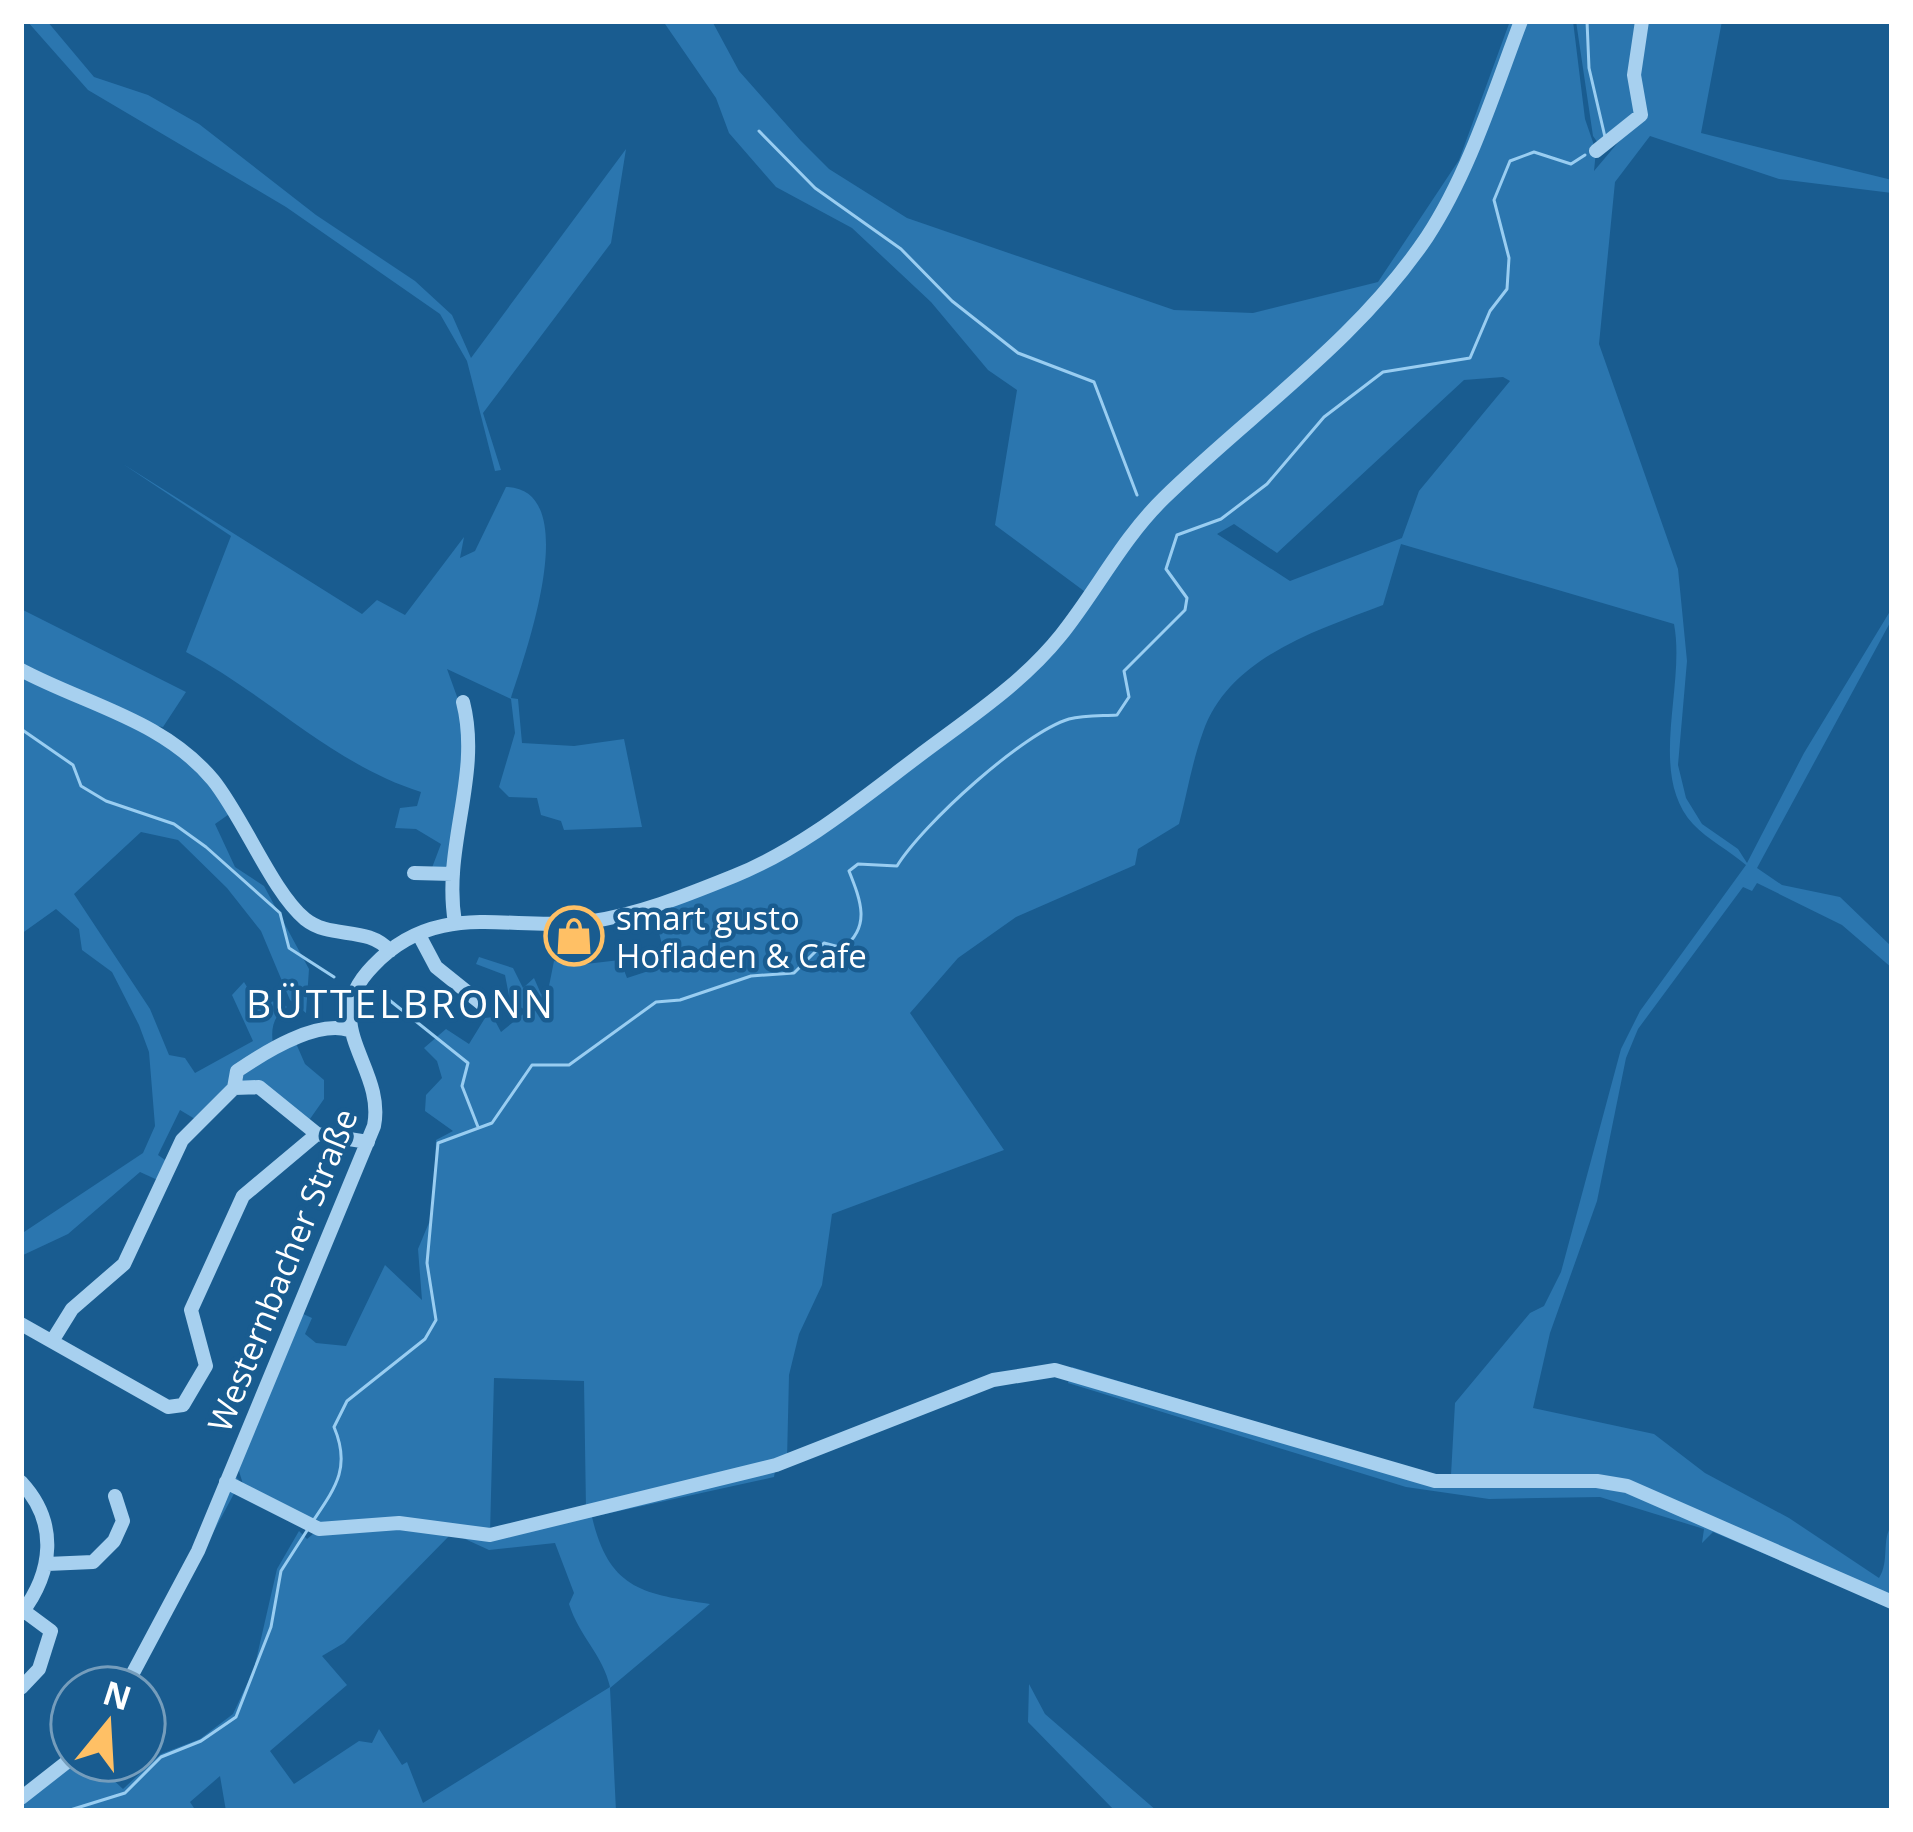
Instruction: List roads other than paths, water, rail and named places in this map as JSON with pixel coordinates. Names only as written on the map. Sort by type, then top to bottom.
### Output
[{"type":"street","points":[[55,1338],[72,1309],[124,1264],[182,1140],[234,1088],[237,1071],[262,1054],[334,1025],[349,1030],[356,990],[390,951],[455,923],[489,918],[587,922],[669,902],[747,871],[863,799],[1009,688],[1060,636],[1116,553],[1161,501],[1369,310],[1436,221],[1520,21]]},
{"type":"street","points":[[1596,151],[1641,115],[1634,75],[1642,21]]},
{"type":"street","points":[[21,670],[171,740],[235,809],[304,918],[324,928],[377,938],[390,951]]},
{"type":"street","points":[[455,923],[458,812],[472,738],[463,702]]},
{"type":"street","points":[[414,873],[453,874]]},
{"type":"street","points":[[419,935],[435,965],[482,1004]]},
{"type":"street","name":"Westernbacher Straße","points":[[138,1664],[198,1551],[368,1142],[376,1102],[349,1030]]},
{"type":"street","points":[[234,1088],[259,1087],[317,1133],[368,1142]]},
{"type":"street","points":[[21,1324],[55,1338],[70,1354],[169,1407],[183,1406],[206,1366],[192,1319],[194,1298],[243,1196],[317,1133]]},
{"type":"street","points":[[226,1482],[320,1529],[399,1523],[490,1535],[776,1465],[993,1380],[1054,1370],[1435,1481],[1597,1481],[1627,1486],[1892,1602]]},
{"type":"street","points":[[21,1482],[43,1514],[47,1564],[43,1582],[22,1612],[50,1631],[39,1669],[21,1688]]},
{"type":"street","points":[[47,1564],[93,1562],[104,1552],[123,1521],[115,1496]]},
{"type":"street","points":[[21,1798],[48,1777]]},
{"type":"waterway","points":[[1587,21],[1589,68],[1605,137]]},
{"type":"waterway","points":[[759,131],[815,188],[901,249],[952,301],[1018,353],[1094,382],[1137,495]]},
{"type":"waterway","points":[[313,1521],[338,1476],[341,1454],[334,1427],[347,1401],[425,1339],[436,1320],[427,1263],[438,1143],[492,1123],[532,1065],[569,1065],[656,1002],[680,1000],[751,976],[794,973],[824,943],[843,948],[857,931],[861,913],[849,871],[858,864],[897,866],[928,827],[976,782],[1049,728],[1069,719],[1117,715],[1129,697],[1124,671],[1185,610],[1187,598],[1166,569],[1177,535],[1221,519],[1267,484],[1324,417],[1383,372],[1470,358],[1490,311],[1507,289],[1509,258],[1494,200],[1510,161],[1534,152],[1571,164],[1585,155]]},
{"type":"waterway","points":[[21,729],[73,765],[81,786],[106,801],[174,824],[206,847],[280,913],[289,948],[334,977]]},
{"type":"waterway","points":[[388,999],[468,1063],[462,1086],[478,1127]]},
{"type":"waterway","points":[[67,1811],[125,1793],[161,1757],[201,1741],[236,1717],[271,1627],[281,1571],[308,1529]]},
{"type":"place","name":"smart gusto Hofladen & Cafe","points":[[574,936]]},
{"type":"district","name":"BÜTTELBRONN","points":[[401,1002]]}]
